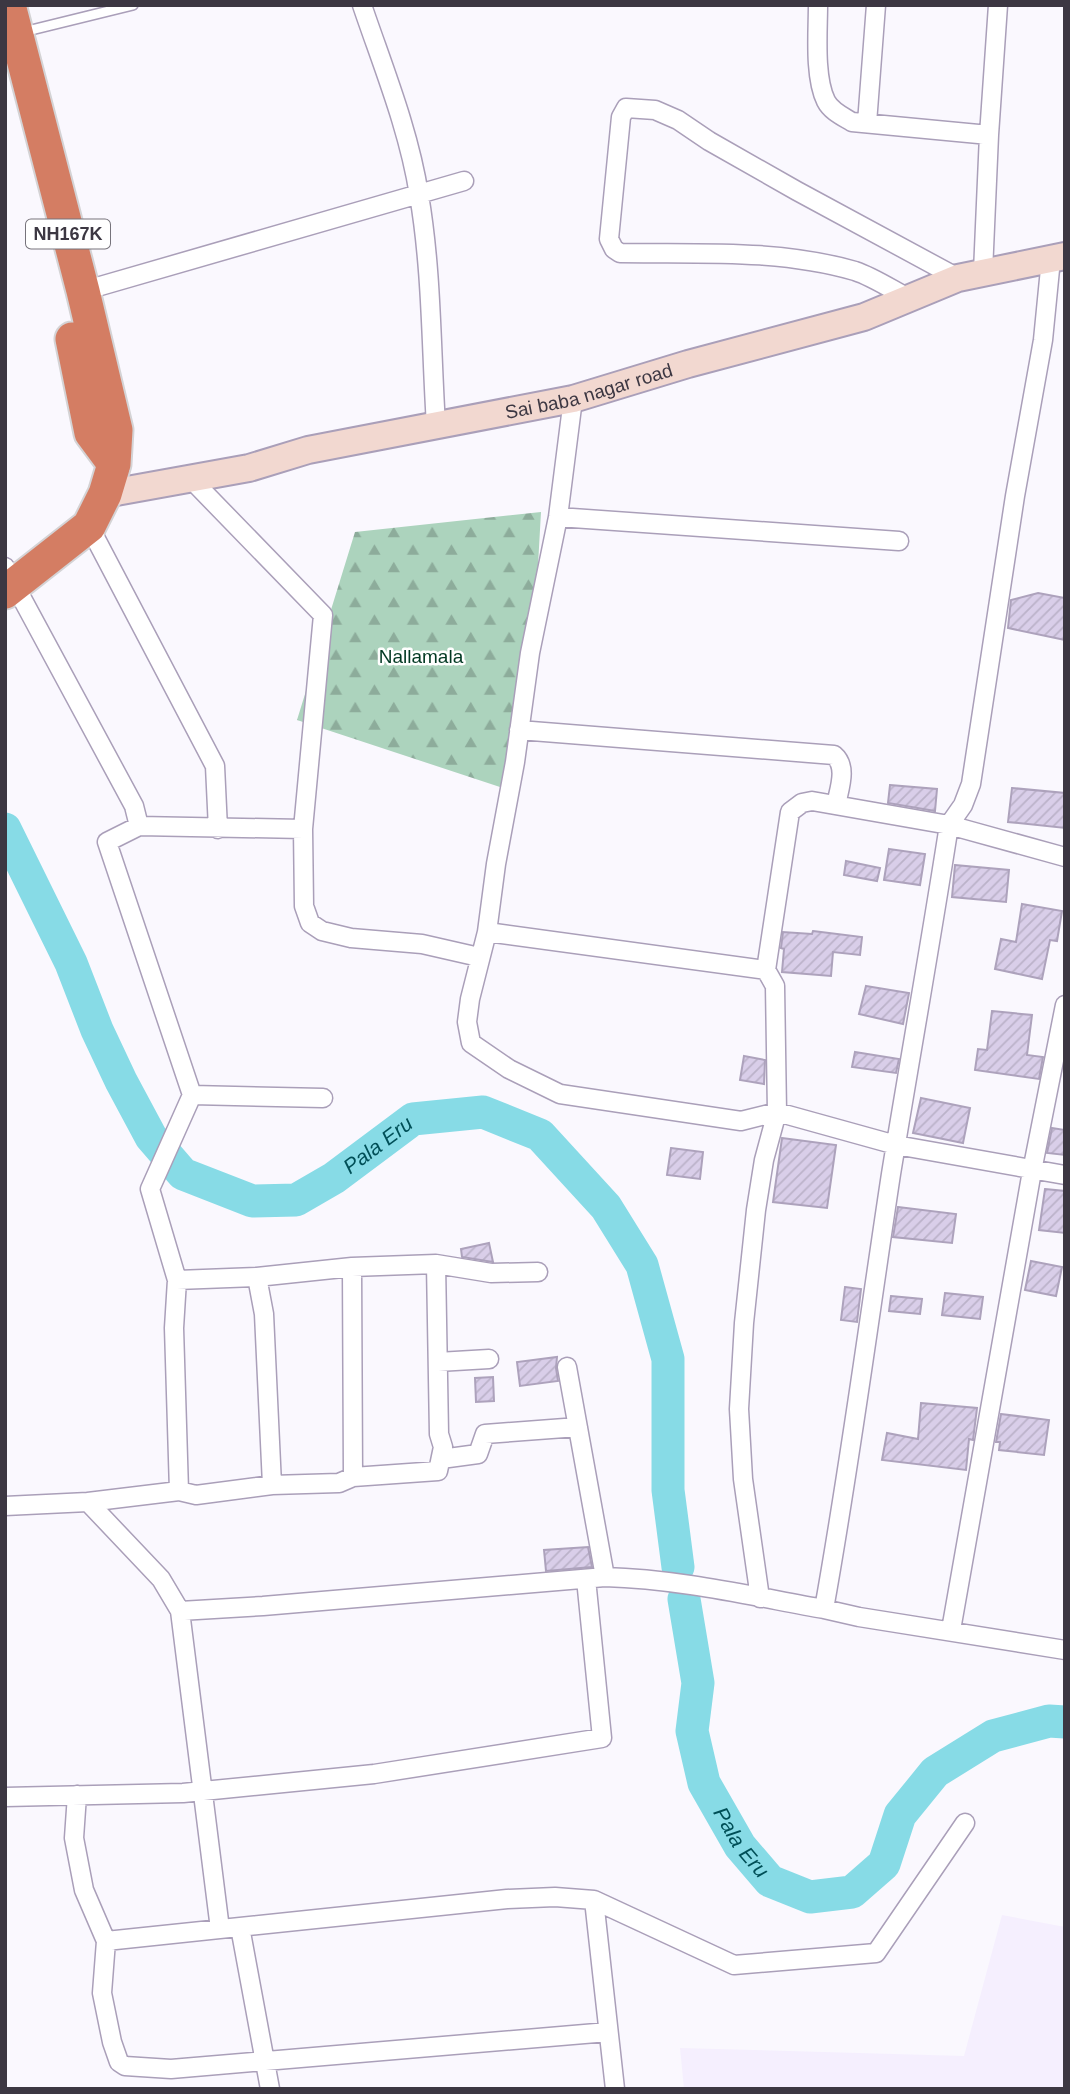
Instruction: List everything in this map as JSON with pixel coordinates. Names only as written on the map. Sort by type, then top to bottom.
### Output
[{"type":"highway","name":"NH167K","points":[[8,582],[89,526],[109,479],[116,430],[13,19]]},
{"type":"highway","name":"NH167K","points":[[5,79],[62,288],[91,433],[109,479]]},
{"type":"main road","name":"Sai baba nagar road","points":[[109,479],[189,477],[248,468],[308,450],[573,399],[688,364],[864,317],[970,275],[1058,257]]},
{"type":"street","points":[[362,5],[411,158],[419,195],[430,293],[436,425]]},
{"type":"street","points":[[818,5],[818,66],[826,100],[836,113],[852,122],[989,135]]},
{"type":"street","points":[[867,123],[876,5]]},
{"type":"street","points":[[908,298],[858,272],[811,260],[745,255],[620,253],[614,249],[609,239],[621,117],[626,108],[655,110],[678,120],[753,166],[970,275],[989,135],[998,5]]},
{"type":"street","points":[[83,291],[464,181]]},
{"type":"street","points":[[824,1609],[949,825],[971,784],[1015,496],[1058,257]]},
{"type":"street","points":[[573,399],[558,517],[530,653],[487,932],[479,957],[467,1022],[471,1042],[509,1069],[560,1094],[741,1121],[777,1112],[896,1145],[1065,1175]]},
{"type":"street","points":[[189,477],[323,615],[303,829],[304,906],[310,923],[322,931],[351,938],[422,944],[479,957]]},
{"type":"street","points":[[558,517],[899,541]]},
{"type":"street","points":[[89,526],[215,766],[218,829]]},
{"type":"street","points":[[8,582],[134,806],[139,826]]},
{"type":"street","points":[[519,730],[834,755],[840,760],[842,768],[836,804]]},
{"type":"street","points":[[760,1598],[743,1479],[739,1409],[744,1323],[756,1210],[764,1160],[777,1112],[775,986],[766,970],[790,812],[802,803],[812,800],[949,825],[1065,857]]},
{"type":"street","points":[[179,1492],[174,1328],[177,1280],[150,1189],[192,1095],[107,842],[139,826],[303,829]]},
{"type":"street","points":[[487,932],[766,970]]},
{"type":"street","points":[[951,1630],[1032,1171],[1064,1008]]},
{"type":"street","points":[[192,1095],[323,1098]]},
{"type":"street","points":[[177,1280],[257,1277],[352,1267],[436,1264],[491,1273],[538,1272]]},
{"type":"street","points":[[5,1506],[88,1502],[179,1492],[196,1495],[272,1485],[340,1483],[354,1477],[438,1471],[443,1447],[439,1434],[436,1264]]},
{"type":"street","points":[[352,1267],[354,1477]]},
{"type":"street","points":[[257,1277],[264,1314],[272,1485]]},
{"type":"street","points":[[438,1362],[489,1359]]},
{"type":"street","points":[[567,1367],[605,1577]]},
{"type":"street","points":[[440,1459],[478,1454],[485,1434],[578,1427]]},
{"type":"street","points":[[88,1502],[161,1579],[180,1611],[220,1929]]},
{"type":"street","points":[[180,1611],[605,1577],[646,1578],[859,1617],[1065,1650]]},
{"type":"street","points":[[5,1797],[203,1791],[374,1773],[602,1738],[586,1579]]},
{"type":"street","points":[[77,1795],[74,1838],[84,1890],[106,1941],[102,1993],[112,2042],[119,2062],[125,2066],[171,2069],[608,2032]]},
{"type":"street","points":[[106,1941],[507,1899],[555,1897],[594,1900],[734,1965],[876,1953],[965,1823]]},
{"type":"street","points":[[594,1900],[615,2089]]},
{"type":"street","points":[[240,1927],[270,2089]]},
{"type":"lane","points":[[13,19],[133,5]]},
{"type":"shaded area","points":[[1002,1915],[1065,1927],[1065,2089],[684,2089],[680,2048],[964,2056]]},
{"type":"green space","name":"Nallamala","points":[[541,512],[537,583],[514,701],[503,788],[297,720],[355,532]]},
{"type":"building","points":[[1038,593],[1065,598],[1065,640],[1008,628],[1011,600]]},
{"type":"building","points":[[890,785],[937,789],[935,811],[888,803]]},
{"type":"building","points":[[1012,788],[1065,793],[1065,828],[1008,822]]},
{"type":"building","points":[[889,849],[925,854],[920,885],[884,880]]},
{"type":"building","points":[[846,861],[880,868],[877,881],[844,875]]},
{"type":"building","points":[[955,865],[1009,870],[1006,902],[952,897]]},
{"type":"building","points":[[1022,904],[1062,911],[1057,941],[1050,940],[1042,979],[995,969],[1001,939],[1016,942]]},
{"type":"building","points":[[813,931],[862,937],[860,955],[833,952],[831,976],[782,972],[783,932],[812,934]]},
{"type":"building","points":[[866,986],[909,993],[903,1024],[859,1014]]},
{"type":"building","points":[[992,1011],[1032,1015],[1027,1055],[1043,1057],[1039,1079],[975,1070],[978,1049],[987,1050]]},
{"type":"building","points":[[855,1052],[899,1059],[896,1073],[852,1067]]},
{"type":"building","points":[[744,1056],[765,1060],[764,1084],[740,1080]]},
{"type":"building","points":[[921,1098],[970,1108],[963,1143],[913,1133]]},
{"type":"building","points":[[1052,1128],[1065,1130],[1065,1155],[1047,1153]]},
{"type":"building","points":[[782,1138],[836,1145],[827,1208],[773,1202]]},
{"type":"building","points":[[671,1148],[703,1152],[700,1179],[667,1175]]},
{"type":"building","points":[[1045,1189],[1065,1191],[1065,1233],[1039,1230]]},
{"type":"building","points":[[898,1207],[956,1214],[952,1243],[893,1237]]},
{"type":"building","points":[[489,1243],[493,1262],[462,1257],[461,1249]]},
{"type":"building","points":[[1031,1261],[1062,1267],[1056,1296],[1025,1290]]},
{"type":"building","points":[[845,1287],[861,1289],[857,1322],[841,1320]]},
{"type":"building","points":[[945,1293],[983,1297],[980,1319],[942,1315]]},
{"type":"building","points":[[891,1296],[922,1299],[920,1314],[889,1311]]},
{"type":"building","points":[[557,1357],[558,1381],[520,1386],[517,1362]]},
{"type":"building","points":[[493,1377],[494,1401],[476,1402],[475,1378]]},
{"type":"building","points":[[921,1403],[977,1408],[973,1440],[969,1439],[966,1470],[882,1460],[887,1433],[918,1439]]},
{"type":"building","points":[[1001,1414],[1049,1420],[1044,1455],[999,1450],[1000,1442],[996,1442]]},
{"type":"building","points":[[588,1547],[592,1567],[546,1571],[544,1550]]},
{"type":"waterway","name":"Pala Eru","points":[[5,829],[71,963],[97,1030],[121,1081],[151,1137],[183,1174],[252,1201],[296,1200],[334,1178],[413,1119],[483,1112],[540,1135],[606,1207],[642,1265],[668,1359],[668,1490],[678,1567]]},
{"type":"waterway","name":"Pala Eru","points":[[684,1599],[698,1683],[692,1731],[704,1783],[740,1846],[770,1881],[810,1897],[852,1892],[884,1864],[900,1815],[935,1772],[993,1736],[1049,1721],[1065,1722]]}]
